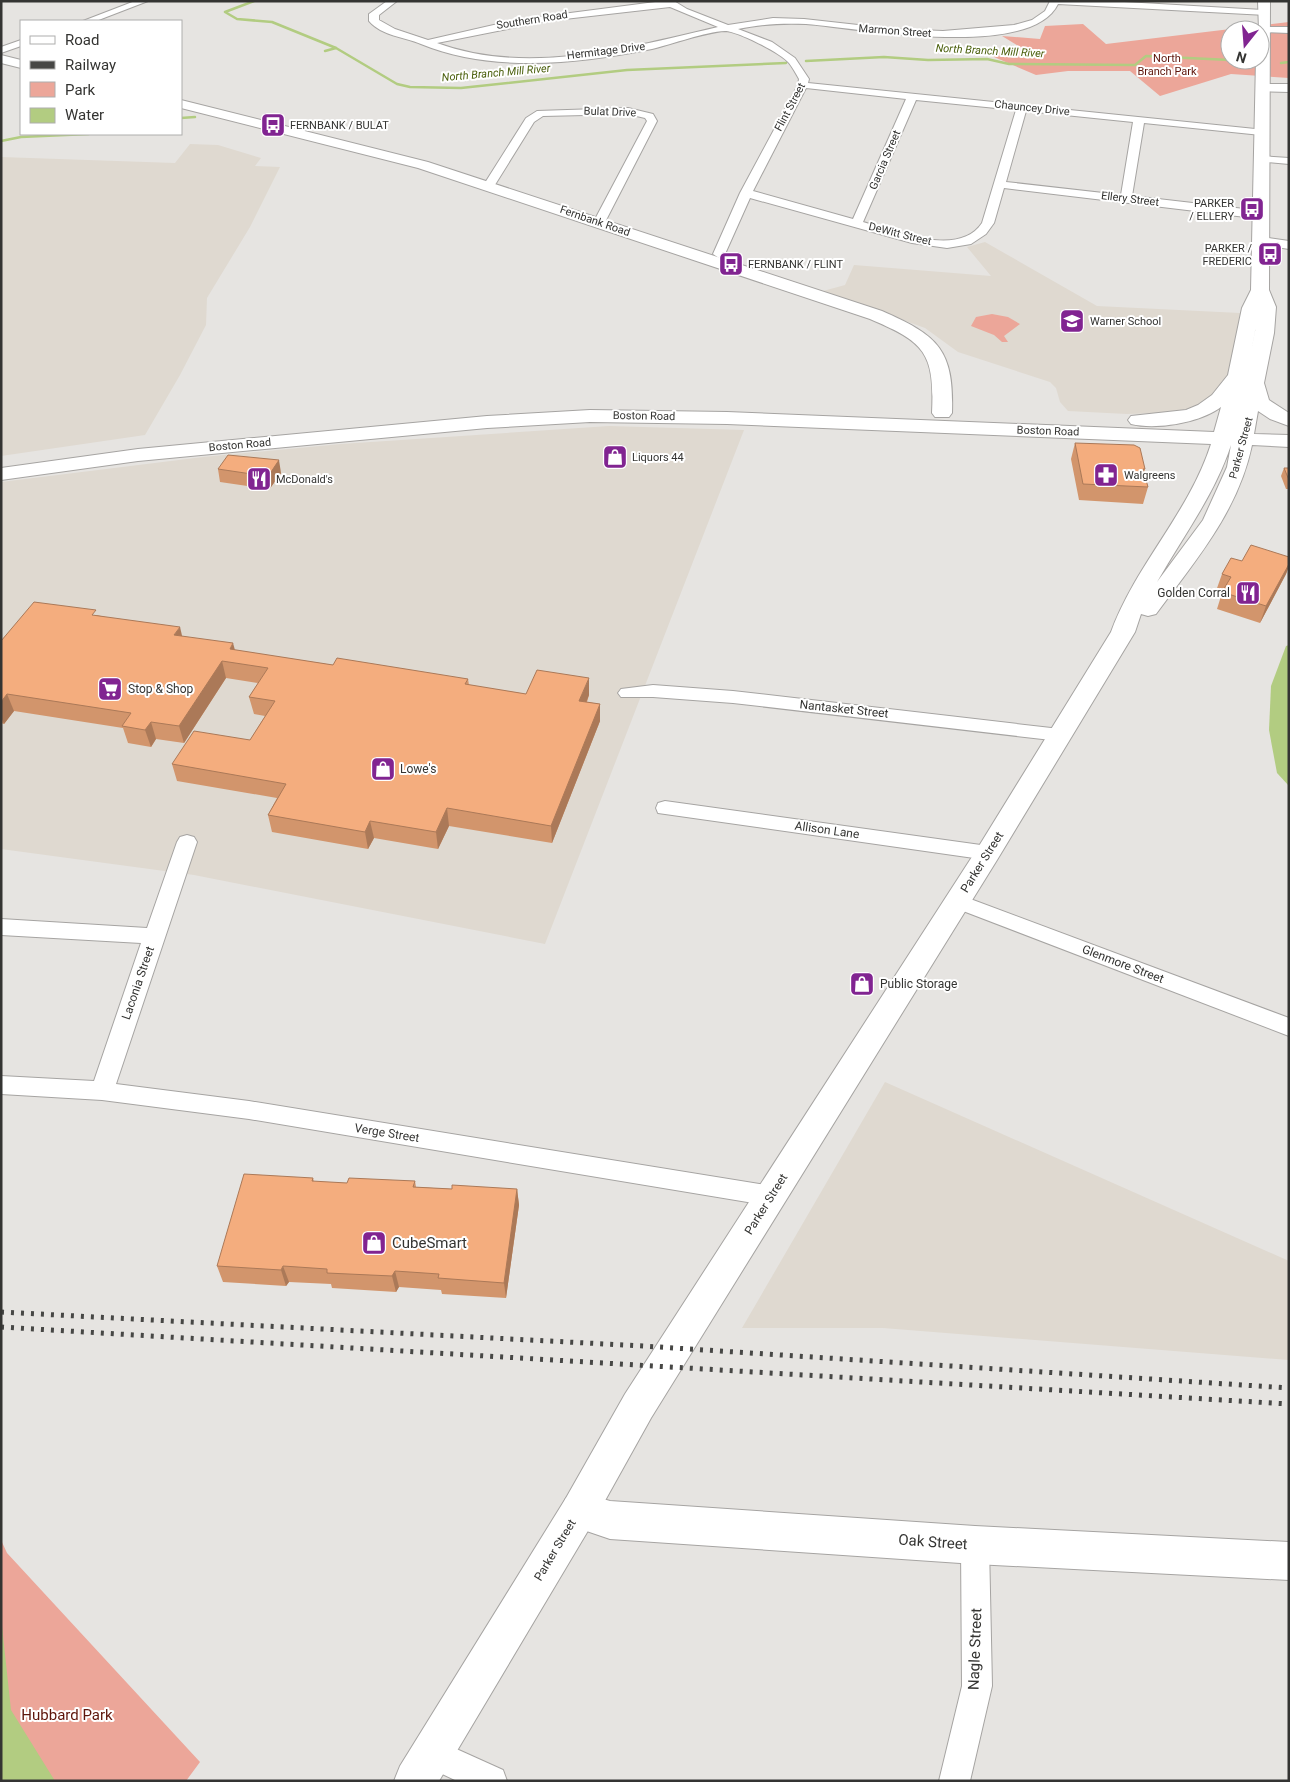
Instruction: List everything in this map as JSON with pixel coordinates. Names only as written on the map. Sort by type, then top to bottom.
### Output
[{"type":"main road","name":"Parker Street","points":[[1263,7],[1264,20]]},
{"type":"main road","points":[[1,59],[20,64]]},
{"type":"main road","name":"Parker Street","points":[[1123,632],[1148,609],[1204,534],[1224,500],[1238,467],[1256,385],[1266,325],[1267,307],[1260,290],[1263,70]]},
{"type":"main road","points":[[1263,88],[1289,88]]},
{"type":"main road","name":"Fernbank Road","points":[[182,104],[423,165],[859,309],[908,328],[927,342],[938,357],[944,384],[942,414]]},
{"type":"main road","name":"Parker Street","points":[[424,1767],[579,1511],[638,1406],[988,853],[1123,632],[1132,604],[1203,489],[1224,432],[1250,308],[1260,290]]},
{"type":"main road","points":[[1120,420],[1189,416],[1214,404],[1235,377]]},
{"type":"main road","points":[[1256,385],[1257,398],[1263,405],[1289,420]]},
{"type":"main road","name":"Boston Road","points":[[1,463],[126,444],[534,407],[618,405],[1120,420],[1246,433],[1289,429]]},
{"type":"main road","name":"Boston Road","points":[[1,474],[138,455],[577,416],[727,418],[1147,435],[1224,432]]},
{"type":"main road","name":"Boston Road","points":[[1246,433],[1289,442]]},
{"type":"main road","points":[[1147,435],[1170,439],[1191,448],[1200,457],[1203,489]]},
{"type":"main road","points":[[1224,500],[1253,458],[1264,450],[1289,442]]},
{"type":"main road","name":"Oak Street","points":[[579,1511],[610,1520],[975,1545],[1289,1561]]},
{"type":"street","points":[[91,20],[144,1]]},
{"type":"street","name":"Hermitage Drive","points":[[393,1],[374,14],[374,21],[394,32],[466,55],[526,59],[595,53],[662,44],[724,28]]},
{"type":"street","points":[[1055,1],[1263,7]]},
{"type":"street","name":"Marmon Street","points":[[724,28],[759,22],[792,21],[909,34],[1007,30],[1040,20],[1051,13],[1055,1]]},
{"type":"street","name":"Southern Road","points":[[426,42],[476,29],[528,19],[668,3]]},
{"type":"street","name":"Flint Street","points":[[668,3],[724,28],[770,44],[798,66],[804,79],[803,85],[746,192],[719,254]]},
{"type":"street","points":[[1270,30],[1289,30]]},
{"type":"street","points":[[1,50],[20,43]]},
{"type":"street","name":"Chauncey Drive","points":[[803,85],[1261,132]]},
{"type":"street","name":"Garcia Street","points":[[857,223],[912,96]]},
{"type":"street","name":"DeWitt Street","points":[[746,192],[929,243],[965,243],[983,233],[1022,107]]},
{"type":"street","name":"Bulat Drive","points":[[489,186],[530,120],[541,113],[628,111],[649,116],[652,121],[599,223]]},
{"type":"street","points":[[1126,199],[1139,119]]},
{"type":"street","points":[[1261,158],[1289,161]]},
{"type":"street","name":"Ellery Street","points":[[998,184],[1262,214]]},
{"type":"street","points":[[1261,241],[1289,245]]},
{"type":"street","name":"Nantasket Street","points":[[627,693],[653,691],[742,698],[1060,734]]},
{"type":"street","name":"Allison Lane","points":[[665,808],[988,853]]},
{"type":"street","points":[[154,936],[187,842]]},
{"type":"street","name":"Glenmore Street","points":[[957,900],[1289,1027]]},
{"type":"street","name":"Laconia Street","points":[[1,927],[154,936],[102,1091]]},
{"type":"street","name":"Verge Street","points":[[1,1085],[102,1091],[249,1110],[771,1196]]},
{"type":"street","name":"Nagle Street","points":[[954,1781],[977,1686],[978,1649],[975,1545]]},
{"type":"street","points":[[424,1767],[492,1781]]},
{"type":"shaded area","points":[[190,144],[218,145],[261,158],[255,166],[280,167],[250,227],[207,298],[206,325],[180,375],[145,435],[1,456],[1,157],[175,163]]},
{"type":"shaded area","name":"Warner School","points":[[985,242],[1097,306],[1240,313],[1230,377],[1207,400],[1188,409],[1159,413],[1127,414],[1068,411],[1060,402],[1056,388],[1050,382],[958,352],[925,328],[823,291],[845,285],[854,265],[991,276],[967,247]]},
{"type":"shaded area","points":[[609,426],[744,430],[545,944],[194,875],[1,849],[1,482],[203,457],[341,444]]},
{"type":"shaded area","points":[[885,1082],[1289,1261],[1289,1360],[883,1328],[742,1328]]},
{"type":"green space","name":"North Branch Park","points":[[1289,22],[1289,78],[1231,74],[1160,96],[1130,71],[1068,71],[1036,75],[987,54],[1025,50],[1002,36],[1040,39],[1045,26],[1083,24],[1106,44],[1220,30],[1220,70],[1270,70],[1270,24]]},
{"type":"green space","points":[[992,314],[1008,317],[1020,324],[1004,336],[1008,342],[1002,342],[994,335],[971,326],[976,317]]},
{"type":"green space","name":"Hubbard Park","points":[[1,1540],[7,1553],[200,1762],[186,1781],[1,1781]]},
{"type":"water","points":[[1289,645],[1289,786],[1277,773],[1269,730],[1271,686],[1286,646]]},
{"type":"water","points":[[1,1617],[11,1710],[55,1781],[1,1781]]},
{"type":"building","points":[[1075,443],[1134,445],[1140,448],[1148,487],[1083,484]]},
{"type":"building","points":[[228,455],[279,460],[269,475],[265,476],[218,469]]},
{"type":"building","points":[[1284,468],[1289,468],[1289,480]]},
{"type":"building","name":"Golden Corral","points":[[1251,545],[1289,557],[1289,564],[1266,606],[1222,592],[1231,577],[1222,574],[1231,558],[1242,561]]},
{"type":"building","name":"Lowe's","points":[[34,602],[96,610],[92,615],[180,627],[174,635],[233,643],[230,649],[333,665],[337,658],[468,679],[465,684],[526,694],[537,670],[589,678],[579,701],[600,704],[551,826],[447,808],[436,832],[370,821],[365,832],[268,815],[286,784],[172,764],[194,731],[250,740],[275,701],[249,697],[268,668],[222,661],[179,726],[151,722],[145,730],[122,726],[131,713],[7,694],[1,702],[1,641]]},
{"type":"building","name":"CubeSmart","points":[[244,1174],[313,1178],[312,1181],[347,1183],[349,1178],[415,1181],[413,1187],[452,1189],[452,1185],[517,1189],[504,1283],[438,1278],[439,1274],[395,1271],[392,1276],[327,1273],[327,1269],[283,1266],[281,1270],[217,1266]]},
{"type":"waterway","name":"North Branch Mill River","points":[[254,1],[225,12],[237,19],[272,22],[336,48]]},
{"type":"waterway","name":"North Branch Mill River","points":[[325,51],[336,48]]},
{"type":"waterway","name":"North Branch Mill River","points":[[336,48],[397,84],[410,87],[461,88],[627,70],[786,63]]},
{"type":"waterway","name":"North Branch Mill River","points":[[806,61],[884,57],[928,60],[987,59],[1009,64],[1135,65],[1146,56],[1220,60]]},
{"type":"waterway","name":"North Branch Mill River","points":[[1281,63],[1289,62]]},
{"type":"waterway","points":[[182,118],[195,117]]},
{"type":"waterway","points":[[1,141],[21,137],[66,135]]},
{"type":"railway","points":[[1,1312],[643,1346],[1289,1388]]},
{"type":"railway","points":[[1,1327],[1289,1404]]},
{"type":"place","name":"FERNBANK / BULAT","points":[[273,125]]},
{"type":"place","name":"PARKER / ELLERY","points":[[1252,209]]},
{"type":"place","name":"PARKER / FREDERIC","points":[[1270,254]]},
{"type":"place","name":"FERNBANK / FLINT","points":[[731,264]]},
{"type":"place","name":"Warner School","points":[[1072,321]]},
{"type":"place","name":"Liquors 44","points":[[615,457]]},
{"type":"place","name":"Walgreens","points":[[1106,475]]},
{"type":"place","name":"McDonald's","points":[[259,479]]},
{"type":"place","name":"Golden Corral","points":[[1248,593]]},
{"type":"place","name":"Stop & Shop","points":[[110,689]]},
{"type":"place","name":"Lowe's","points":[[383,769]]},
{"type":"place","name":"Public Storage","points":[[862,984]]},
{"type":"place","name":"CubeSmart","points":[[374,1243]]}]
